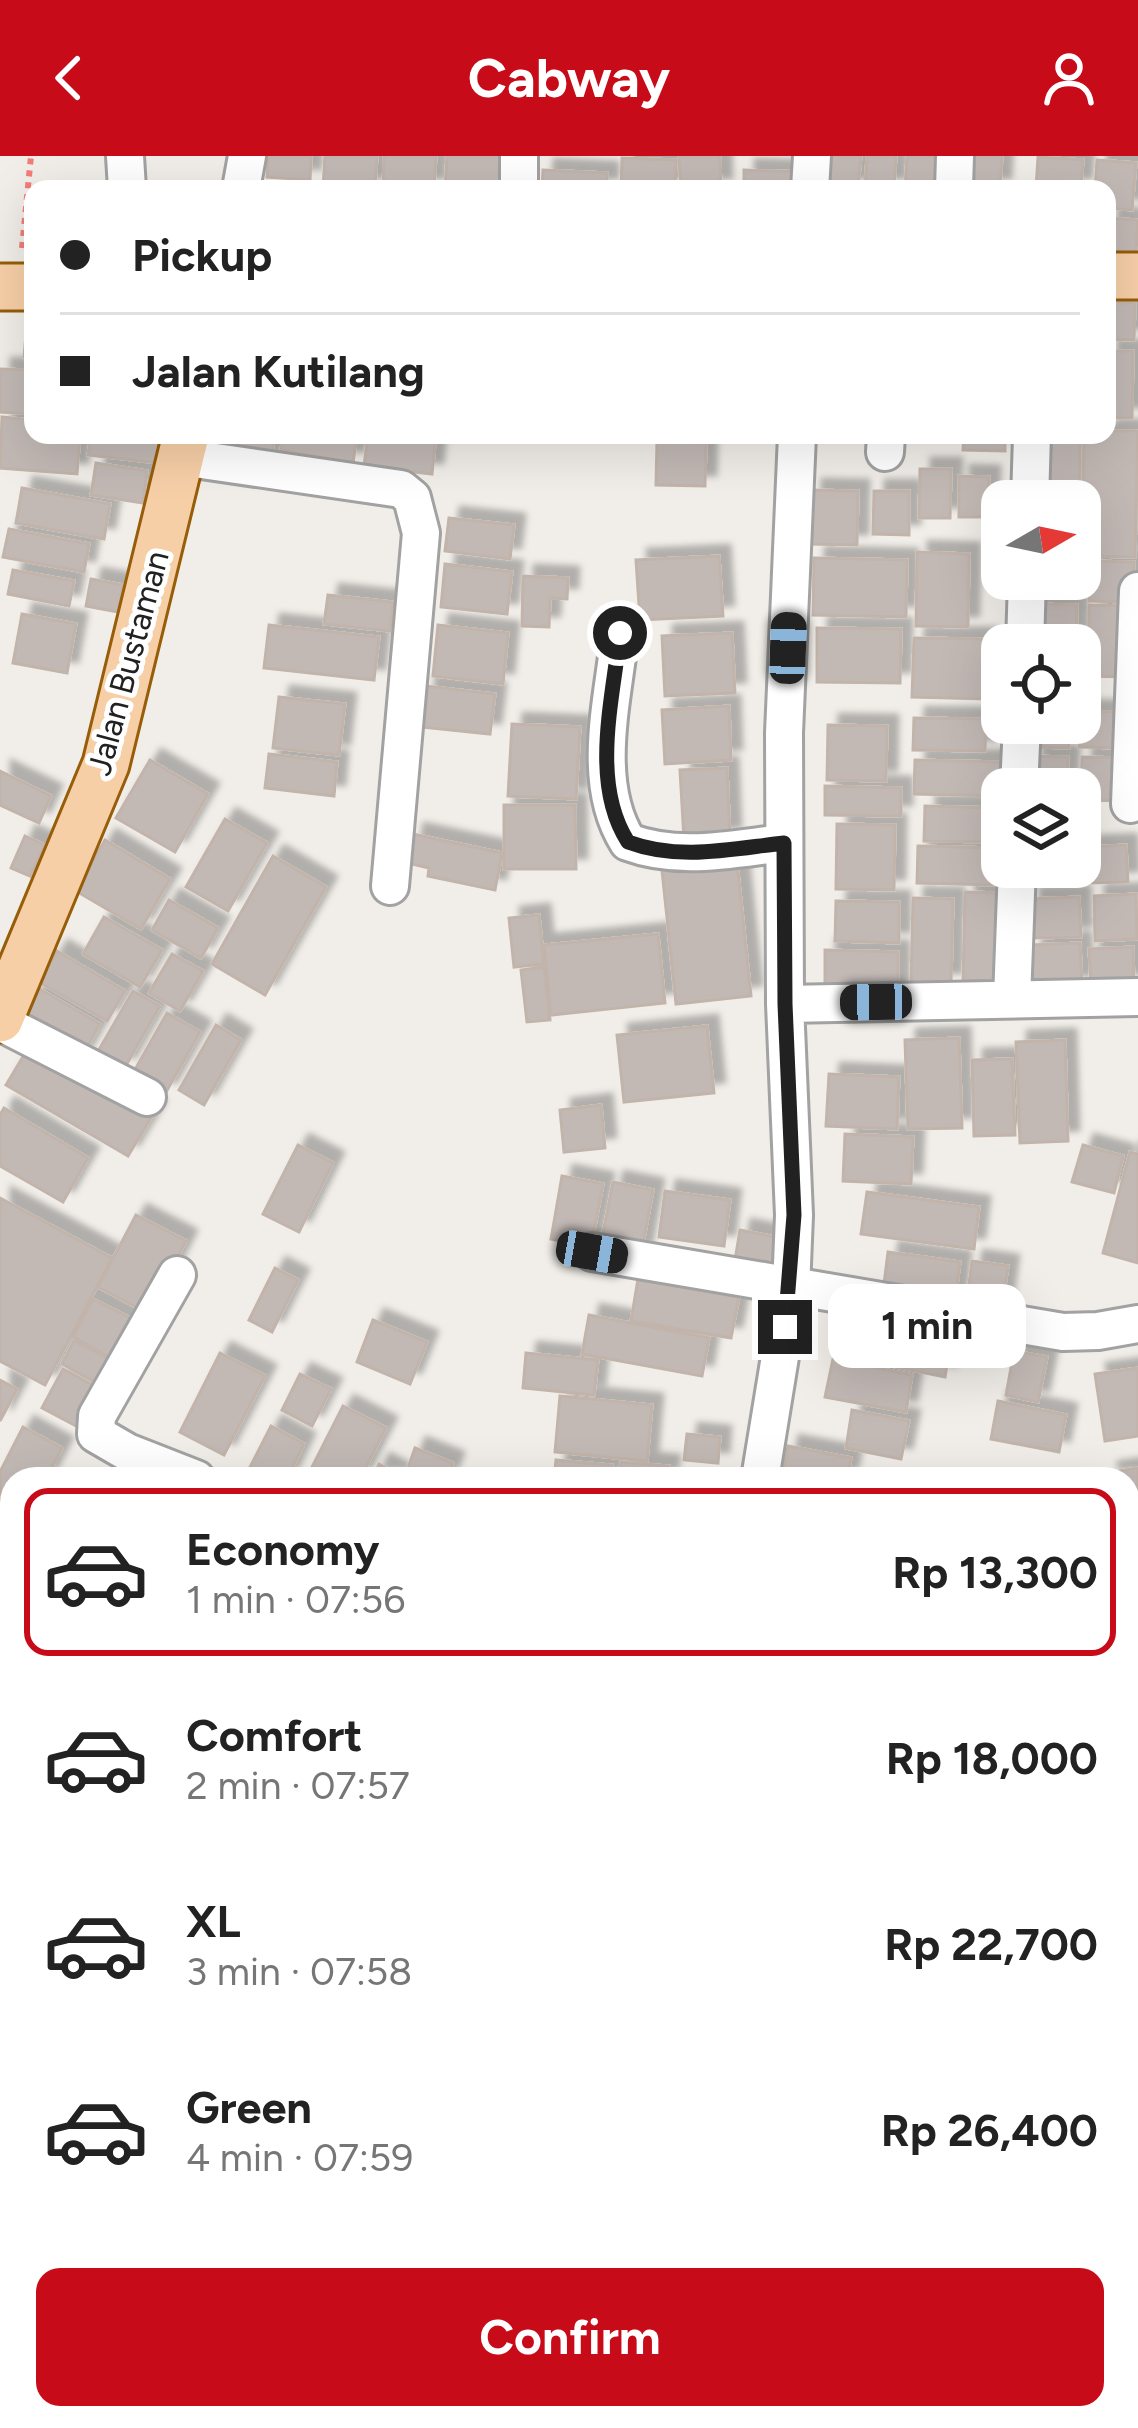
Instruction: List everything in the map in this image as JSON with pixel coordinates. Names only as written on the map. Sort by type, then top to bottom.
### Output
[{"type":"main road","name":"Jalan Bustaman","points":[[0,1021],[106,764],[183,446]]},
{"type":"street","points":[[762,1467],[791,1289],[794,1215],[785,1004],[784,734],[797,444]]},
{"type":"street","points":[[1031,480],[1032,444]]},
{"type":"street","points":[[183,446],[401,489],[419,512],[421,533],[390,886]]},
{"type":"street","points":[[1130,804],[1138,591]]},
{"type":"street","points":[[620,633],[607,761],[611,804],[628,842],[652,851],[684,854],[784,843]]},
{"type":"street","points":[[1012,999],[1016,888]]},
{"type":"street","points":[[785,1004],[1138,997]]},
{"type":"street","points":[[0,1021],[147,1097]]},
{"type":"street","points":[[592,1252],[1063,1332],[1138,1324]]},
{"type":"street","points":[[166,1467],[102,1441],[95,1425],[177,1275]]},
{"type":"path","points":[[23,242],[24,231]]},
{"type":"building","points":[[268,156],[311,156],[310,180],[267,177]]},
{"type":"building","points":[[325,156],[377,156],[376,180],[324,180]]},
{"type":"building","points":[[384,156],[436,156],[435,180],[383,180]]},
{"type":"building","points":[[447,156],[507,156],[506,180],[446,180]]},
{"type":"building","points":[[679,156],[720,156],[721,180],[680,180]]},
{"type":"building","points":[[830,156],[861,156],[859,180],[829,180]]},
{"type":"building","points":[[867,156],[896,156],[895,180],[866,180]]},
{"type":"building","points":[[907,156],[943,156],[942,180],[906,180]]},
{"type":"building","points":[[961,156],[1002,156],[1001,180],[960,180]]},
{"type":"building","points":[[1038,157],[1083,160],[1082,180],[1037,180]]},
{"type":"building","points":[[622,158],[676,160],[675,180],[621,180]]},
{"type":"building","points":[[1097,160],[1136,163],[1132,210],[1116,209],[1116,180],[1096,180]]},
{"type":"building","points":[[543,170],[607,173],[607,180],[542,180]]},
{"type":"building","points":[[744,170],[804,172],[804,180],[744,180]]},
{"type":"building","points":[[1116,219],[1138,220],[1136,254],[1116,253]]},
{"type":"building","points":[[1116,303],[1135,303],[1134,340],[1116,339]]},
{"type":"building","points":[[1116,351],[1133,351],[1132,418],[1116,418]]},
{"type":"building","points":[[0,369],[24,370],[24,413],[0,412]]},
{"type":"building","points":[[2,417],[24,419],[24,444],[79,444],[77,474],[0,468]]},
{"type":"building","points":[[1116,431],[1138,431],[1135,557],[1101,556],[1101,480],[1083,480],[1084,444],[1116,444]]},
{"type":"building","points":[[90,444],[161,444],[159,463],[88,455]]},
{"type":"building","points":[[204,444],[273,444],[271,464],[203,456]]},
{"type":"building","points":[[282,444],[356,444],[353,463],[281,450]]},
{"type":"building","points":[[367,444],[435,444],[432,474],[364,466]]},
{"type":"building","points":[[657,444],[706,444],[705,486],[656,485]]},
{"type":"building","points":[[963,444],[1005,444],[1005,451],[963,450]]},
{"type":"building","points":[[1038,444],[1080,444],[1079,480],[1037,480]]},
{"type":"building","points":[[96,463],[147,471],[143,503],[91,495]]},
{"type":"building","points":[[920,469],[951,469],[950,518],[919,518]]},
{"type":"building","points":[[959,476],[989,477],[981,480],[981,517],[959,517]]},
{"type":"building","points":[[22,488],[110,504],[104,539],[16,523]]},
{"type":"building","points":[[811,490],[858,491],[857,545],[810,544]]},
{"type":"building","points":[[874,491],[909,491],[909,535],[873,534]]},
{"type":"building","points":[[449,518],[514,525],[510,559],[445,551]]},
{"type":"building","points":[[9,529],[89,544],[84,572],[3,557]]},
{"type":"building","points":[[917,552],[969,554],[968,627],[916,626]]},
{"type":"building","points":[[719,556],[723,616],[640,620],[636,560]]},
{"type":"building","points":[[814,558],[907,560],[906,617],[813,615]]},
{"type":"building","points":[[1101,561],[1134,562],[1133,602],[1089,601],[1101,600]]},
{"type":"building","points":[[445,564],[512,572],[507,614],[441,607]]},
{"type":"building","points":[[13,570],[74,581],[69,606],[8,594]]},
{"type":"building","points":[[523,576],[568,578],[567,599],[550,598],[549,627],[522,626]]},
{"type":"building","points":[[91,579],[123,585],[118,612],[86,606]]},
{"type":"building","points":[[328,595],[393,602],[390,631],[324,624]]},
{"type":"building","points":[[1032,604],[1077,605],[1077,624],[1032,624]]},
{"type":"building","points":[[1089,605],[1127,606],[1126,677],[1101,676],[1101,624],[1089,624]]},
{"type":"building","points":[[22,614],[76,624],[67,673],[13,663]]},
{"type":"building","points":[[269,625],[379,637],[374,680],[264,668]]},
{"type":"building","points":[[438,625],[508,633],[503,684],[433,676]]},
{"type":"building","points":[[817,628],[901,629],[900,683],[817,682]]},
{"type":"building","points":[[732,633],[735,693],[665,696],[662,636]]},
{"type":"building","points":[[914,638],[981,639],[981,699],[912,697]]},
{"type":"building","points":[[425,686],[495,694],[490,734],[421,727]]},
{"type":"building","points":[[279,697],[345,704],[339,755],[273,748]]},
{"type":"building","points":[[729,706],[731,760],[665,764],[662,710]]},
{"type":"building","points":[[1101,712],[1120,712],[1120,748],[1079,747],[1101,744]]},
{"type":"building","points":[[914,718],[981,719],[985,751],[913,750]]},
{"type":"building","points":[[512,724],[580,727],[576,799],[508,796]]},
{"type":"building","points":[[828,725],[887,726],[886,781],[827,780]]},
{"type":"building","points":[[1031,744],[1069,744],[1069,748]]},
{"type":"building","points":[[269,754],[337,762],[334,796],[265,788]]},
{"type":"building","points":[[1032,756],[1068,757],[1068,768],[1032,768]]},
{"type":"building","points":[[1082,757],[1128,758],[1127,801],[1101,800],[1101,768],[1082,768]]},
{"type":"building","points":[[150,760],[208,794],[175,852],[116,818]]},
{"type":"building","points":[[915,760],[1003,762],[1003,768],[981,768],[981,796],[914,794]]},
{"type":"building","points":[[727,768],[730,838],[684,840],[680,770]]},
{"type":"building","points":[[0,771],[51,796],[39,823],[0,805]]},
{"type":"building","points":[[825,786],[901,788],[901,816],[825,815]]},
{"type":"building","points":[[504,805],[575,805],[576,869],[504,869]]},
{"type":"building","points":[[925,806],[981,808],[981,842],[924,841]]},
{"type":"building","points":[[225,819],[267,843],[228,911],[186,887]]},
{"type":"building","points":[[837,824],[895,825],[894,890],[836,889]]},
{"type":"building","points":[[413,834],[502,853],[495,890],[428,876],[429,868],[408,863]]},
{"type":"building","points":[[25,836],[45,845],[30,876],[11,868]]},
{"type":"building","points":[[105,840],[170,879],[141,929],[76,891]]},
{"type":"building","points":[[1126,845],[1128,882],[1101,883],[1101,846]]},
{"type":"building","points":[[918,846],[981,848],[981,885],[917,883]]},
{"type":"building","points":[[736,853],[751,996],[676,1004],[661,861]]},
{"type":"building","points":[[273,856],[326,887],[265,995],[212,964]]},
{"type":"building","points":[[965,892],[1006,893],[1003,985],[963,984]]},
{"type":"building","points":[[1136,894],[1137,939],[1095,941],[1094,896]]},
{"type":"building","points":[[1079,897],[1081,937],[1031,938],[1029,899]]},
{"type":"building","points":[[913,898],[953,899],[951,984],[911,983]]},
{"type":"building","points":[[169,900],[218,928],[201,958],[152,930]]},
{"type":"building","points":[[836,901],[899,902],[899,943],[835,941]]},
{"type":"building","points":[[539,915],[544,964],[514,967],[509,918]]},
{"type":"building","points":[[104,917],[162,950],[140,987],[83,954]]},
{"type":"building","points":[[658,934],[665,1003],[551,1015],[544,945]]},
{"type":"building","points":[[1080,943],[1082,986],[1033,987],[1031,945]]},
{"type":"building","points":[[1133,947],[1134,984],[1091,986],[1089,949]]},
{"type":"building","points":[[825,950],[898,952],[898,1000],[825,998]]},
{"type":"building","points":[[57,951],[125,991],[107,1021],[39,982]]},
{"type":"building","points":[[172,954],[203,971],[180,1011],[149,993]]},
{"type":"building","points":[[544,967],[550,1020],[527,1022],[521,970]]},
{"type":"building","points":[[38,988],[100,1024],[81,1058],[19,1022]]},
{"type":"building","points":[[133,991],[160,1006],[124,1069],[97,1053]]},
{"type":"building","points":[[167,1013],[200,1032],[165,1094],[132,1075]]},
{"type":"building","points":[[216,1025],[241,1040],[204,1105],[179,1090]]},
{"type":"building","points":[[707,1026],[714,1093],[624,1102],[617,1035]]},
{"type":"building","points":[[959,1038],[962,1128],[908,1129],[905,1040]]},
{"type":"building","points":[[33,1040],[155,1111],[128,1156],[6,1085]]},
{"type":"building","points":[[1065,1040],[1068,1141],[1020,1143],[1016,1042]]},
{"type":"building","points":[[1012,1059],[1015,1135],[974,1136],[972,1060]]},
{"type":"building","points":[[829,1074],[899,1077],[897,1129],[826,1126]]},
{"type":"building","points":[[601,1105],[605,1148],[564,1152],[560,1110]]},
{"type":"building","points":[[4,1108],[88,1158],[63,1202],[0,1166]]},
{"type":"building","points":[[845,1134],[913,1137],[911,1184],[843,1181]]},
{"type":"building","points":[[298,1145],[333,1163],[299,1232],[263,1214]]},
{"type":"building","points":[[1083,1145],[1123,1156],[1114,1193],[1072,1182]]},
{"type":"building","points":[[1130,1152],[1138,1154],[1138,1263],[1103,1253]]},
{"type":"building","points":[[562,1176],[603,1184],[591,1247],[551,1239]]},
{"type":"building","points":[[613,1182],[653,1190],[641,1255],[600,1248]]},
{"type":"building","points":[[665,1191],[730,1200],[724,1246],[659,1237]]},
{"type":"building","points":[[867,1192],[979,1207],[974,1249],[861,1234]]},
{"type":"building","points":[[0,1198],[112,1258],[45,1385],[0,1361]]},
{"type":"building","points":[[136,1215],[186,1241],[149,1314],[98,1287]]},
{"type":"building","points":[[740,1230],[780,1238],[773,1279],[733,1272]]},
{"type":"building","points":[[888,1252],[960,1262],[955,1302],[883,1292]]},
{"type":"building","points":[[972,1261],[1008,1266],[1000,1320],[965,1316]]},
{"type":"building","points":[[275,1268],[298,1280],[272,1332],[249,1320]]},
{"type":"building","points":[[638,1279],[739,1297],[731,1338],[631,1321]]},
{"type":"building","points":[[93,1299],[138,1322],[117,1361],[73,1337]]},
{"type":"building","points":[[850,1314],[952,1334],[945,1377],[842,1356]]},
{"type":"building","points":[[589,1315],[709,1338],[702,1376],[582,1354]]},
{"type":"building","points":[[373,1320],[427,1342],[410,1384],[357,1362]]},
{"type":"building","points":[[74,1341],[116,1362],[104,1387],[62,1364]]},
{"type":"building","points":[[1014,1351],[1047,1357],[1038,1402],[1006,1395]]},
{"type":"building","points":[[220,1353],[265,1376],[224,1455],[180,1432]]},
{"type":"building","points":[[526,1353],[598,1360],[594,1395],[523,1388]]},
{"type":"building","points":[[833,1359],[912,1375],[906,1412],[825,1397]]},
{"type":"building","points":[[1138,1368],[1138,1436],[1105,1441],[1095,1374]]},
{"type":"building","points":[[63,1369],[98,1388],[78,1427],[42,1408]]},
{"type":"building","points":[[300,1374],[331,1389],[312,1426],[282,1410]]},
{"type":"building","points":[[0,1380],[17,1389],[0,1421]]},
{"type":"building","points":[[560,1396],[652,1405],[647,1461],[555,1452]]},
{"type":"building","points":[[998,1401],[1066,1415],[1059,1452],[991,1439]]},
{"type":"building","points":[[343,1406],[386,1428],[366,1467],[312,1467]]},
{"type":"building","points":[[852,1410],[909,1421],[901,1459],[846,1448]]},
{"type":"building","points":[[271,1426],[304,1444],[293,1467],[250,1467]]},
{"type":"building","points":[[23,1427],[62,1448],[52,1467],[3,1467]]},
{"type":"building","points":[[687,1434],[720,1437],[718,1463],[684,1460]]},
{"type":"building","points":[[788,1446],[851,1458],[849,1467],[784,1467]]},
{"type":"building","points":[[415,1448],[453,1463],[452,1467],[408,1467]]},
{"type":"building","points":[[556,1460],[612,1465],[612,1467],[555,1467]]},
{"type":"building","points":[[621,1462],[669,1466],[669,1467],[621,1467]]},
{"type":"route","points":[[620,633],[607,761],[611,804],[628,842],[652,851],[684,854],[784,843],[794,1215],[785,1327]]}]
